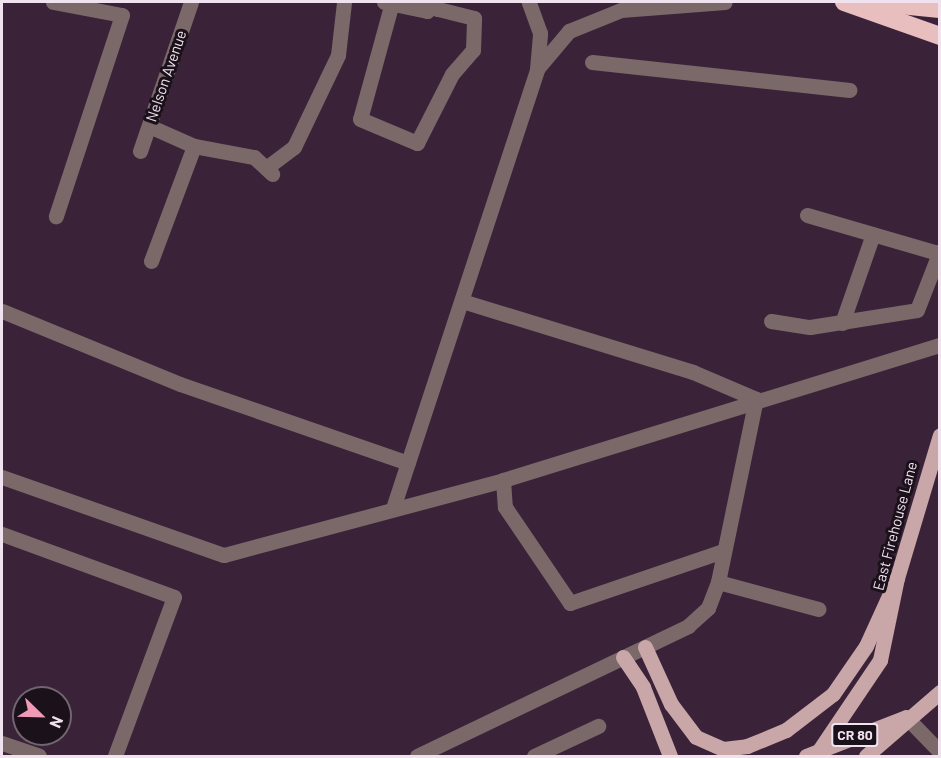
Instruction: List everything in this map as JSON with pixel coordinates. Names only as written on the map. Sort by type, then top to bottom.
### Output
[{"type":"highway","points":[[844,2],[939,36]]},
{"type":"highway","points":[[870,2],[939,9]]},
{"type":"main road","name":"East Firehouse Lane","points":[[812,754],[880,660],[897,578],[939,435]]},
{"type":"main road","points":[[645,647],[671,704],[696,736],[723,749],[747,746],[786,730],[833,694],[866,646],[897,578]]},
{"type":"main road","points":[[623,657],[643,687],[670,756]]},
{"type":"main road","name":"CR 80","points":[[866,756],[906,717],[939,692]]},
{"type":"main road","name":"CR 80","points":[[812,754],[906,717]]},
{"type":"street","points":[[53,2],[122,15],[56,216]]},
{"type":"street","name":"Nelson Avenue","points":[[141,151],[191,2]]},
{"type":"street","points":[[149,126],[194,146],[254,157],[270,172],[294,147],[338,55],[344,2]]},
{"type":"street","points":[[432,2],[437,9],[474,18],[473,50],[452,74],[417,142],[360,119],[387,4],[427,11],[432,2]]},
{"type":"street","points":[[394,505],[537,69],[540,33],[529,2]]},
{"type":"street","points":[[537,69],[569,31],[621,10],[726,2]]},
{"type":"street","points":[[592,62],[849,90]]},
{"type":"street","points":[[151,261],[194,146]]},
{"type":"street","points":[[771,321],[810,327],[917,310],[939,252],[807,215]]},
{"type":"street","points":[[842,323],[873,234]]},
{"type":"street","points":[[462,301],[693,372],[756,399]]},
{"type":"street","points":[[2,311],[199,391],[408,463]]},
{"type":"street","points":[[2,477],[224,555],[394,505],[503,480],[756,399],[939,345]]},
{"type":"street","points":[[417,756],[688,626],[708,608],[718,582],[756,399]]},
{"type":"street","points":[[503,480],[505,507],[570,603],[723,551]]},
{"type":"street","points":[[2,534],[174,597],[115,756]]},
{"type":"street","points":[[718,582],[818,609]]},
{"type":"street","points":[[906,717],[939,752]]},
{"type":"street","points":[[534,756],[598,726]]},
{"type":"street","points":[[2,743],[39,756]]}]
